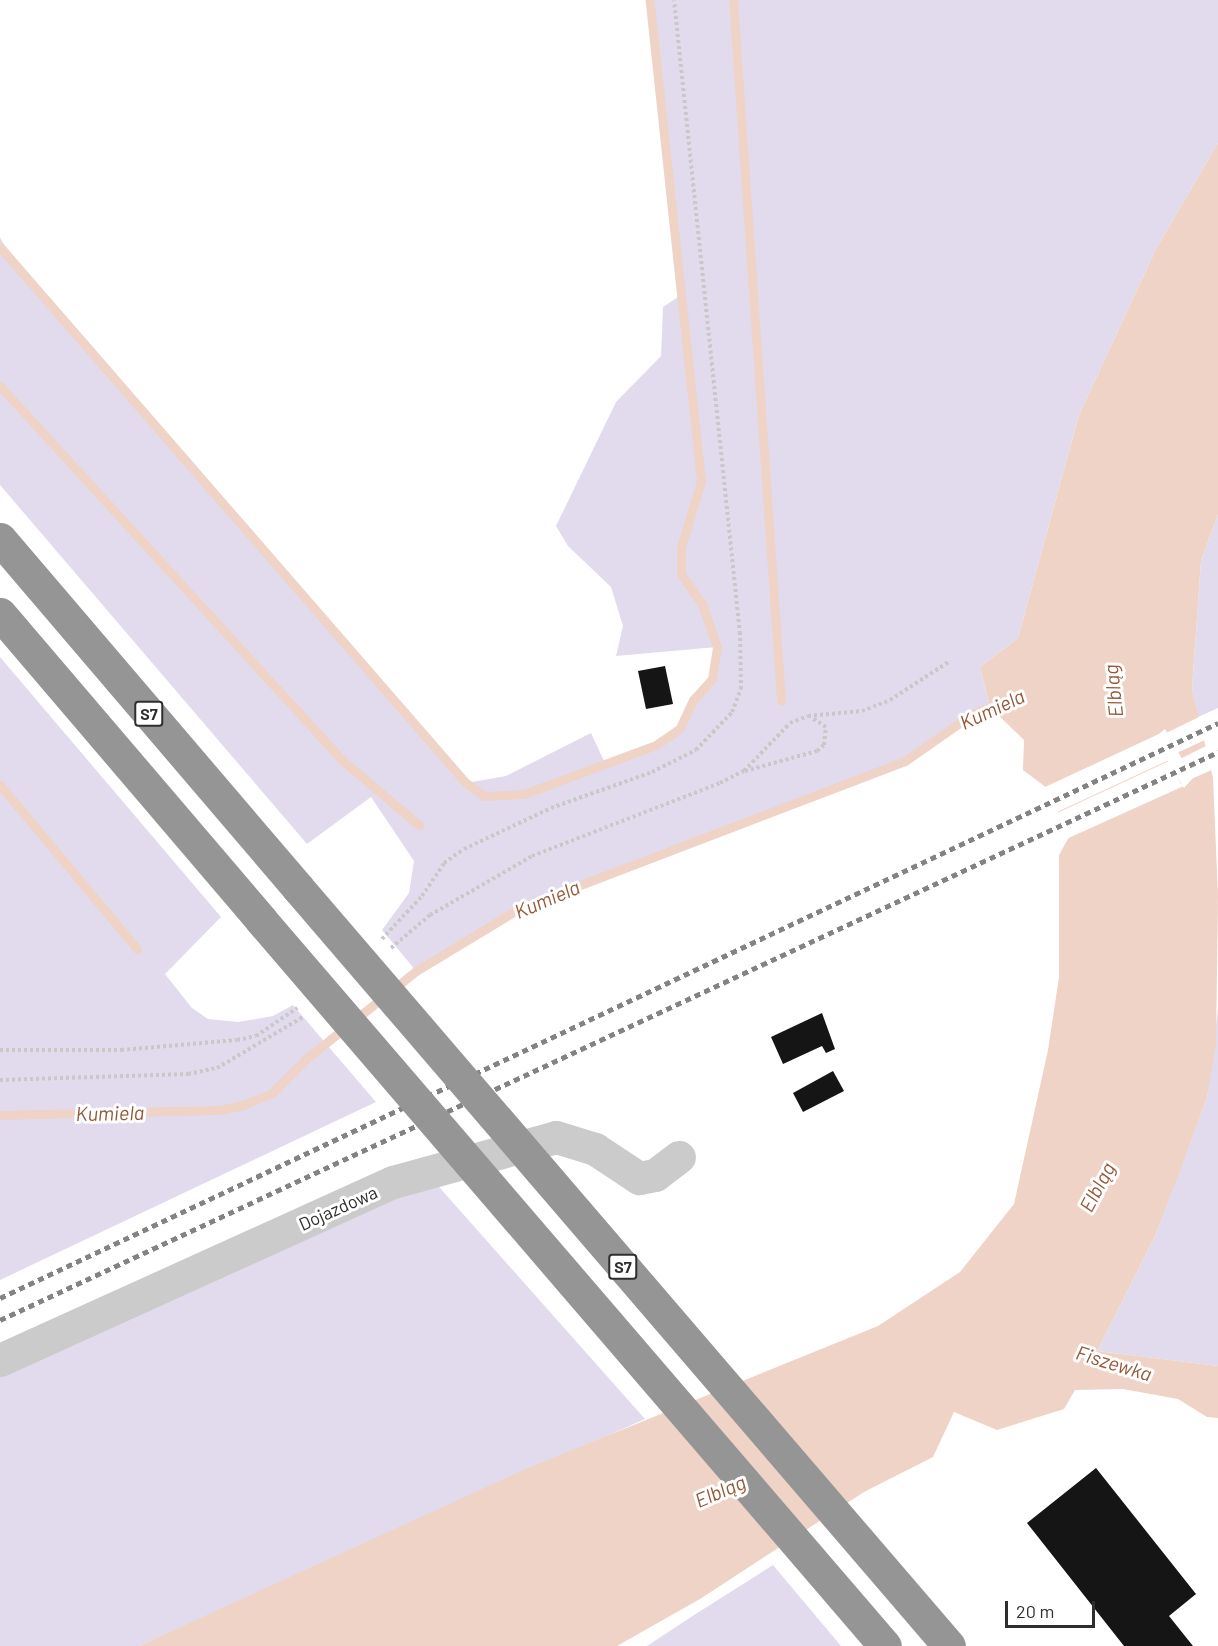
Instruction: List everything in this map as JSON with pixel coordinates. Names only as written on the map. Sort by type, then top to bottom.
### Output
[{"type":"highway","name":"S7","points":[[0,539],[949,1646]]},
{"type":"highway","points":[[0,614],[885,1646]]},
{"type":"lane","name":"Dojazdowa","points":[[0,1360],[393,1182],[556,1137],[596,1149],[639,1178],[655,1175],[679,1157]]},
{"type":"path","points":[[373,947],[422,896],[444,863],[464,849],[551,808],[652,772],[696,750],[732,712],[741,689],[740,634],[674,0]]},
{"type":"path","points":[[744,771],[790,723],[808,716],[852,712],[890,700],[950,661]]},
{"type":"path","points":[[385,953],[430,915],[532,856],[744,771],[824,745],[826,728],[808,716]]},
{"type":"path","points":[[0,1050],[121,1050],[237,1040],[256,1036],[305,1002]]},
{"type":"path","points":[[0,1080],[188,1074],[217,1068],[250,1053],[312,1010]]},
{"type":"shaded area","points":[[650,0],[1218,0],[1218,143],[1156,249],[1079,415],[1018,638],[980,667],[990,707],[972,714],[905,761],[520,908],[416,971],[382,930],[409,893],[414,861],[371,797],[307,844],[0,485],[0,237],[12,261],[466,783],[506,776],[591,733],[605,763],[656,745],[680,728],[693,700],[712,679],[717,647],[616,656],[623,626],[611,587],[568,546],[556,526],[616,402],[661,356],[663,307],[678,297]]},
{"type":"shaded area","points":[[1218,514],[1218,708],[1198,717],[1192,689],[1201,561]]},
{"type":"shaded area","points":[[0,657],[221,917],[165,974],[192,1008],[208,1019],[238,1022],[273,1016],[293,1005],[376,1102],[0,1280]]},
{"type":"shaded area","points":[[1218,1009],[1218,1366],[1097,1351],[1155,1236],[1207,1097]]},
{"type":"shaded area","points":[[432,1179],[645,1419],[139,1646],[0,1646],[0,1367]]},
{"type":"shaded area","points":[[773,1565],[841,1646],[647,1646],[691,1617]]},
{"type":"water","points":[[1218,143],[1218,514],[1201,561],[1192,689],[1213,778],[1218,896],[1216,1044],[1207,1097],[1155,1236],[1097,1351],[1218,1366],[1218,1418],[1207,1417],[1178,1399],[1123,1389],[1075,1390],[1064,1409],[997,1430],[954,1412],[933,1457],[864,1492],[700,1599],[617,1646],[139,1646],[530,1467],[878,1326],[960,1272],[1014,1204],[1048,1050],[1059,977],[1059,855],[1069,837],[1047,788],[1023,770],[1024,740],[990,707],[980,667],[1018,638],[1079,415],[1156,249]],"holes":[[[1165,729],[1193,778],[1184,788],[1154,738]]]},
{"type":"pier","points":[[1201,716],[1207,739],[1177,753],[1166,733]]},
{"type":"pier","points":[[1161,733],[1158,738],[1169,760],[1055,813],[1043,788]]},
{"type":"pier","points":[[1208,745],[1214,769],[1189,780],[1180,759]]},
{"type":"pier","points":[[1169,761],[1181,784],[1186,785],[1062,841],[1065,837],[1055,814]]},
{"type":"building","points":[[665,666],[673,704],[646,709],[638,671]]},
{"type":"building","points":[[822,1013],[835,1049],[826,1053],[822,1046],[783,1064],[771,1037]]},
{"type":"building","points":[[833,1071],[844,1091],[803,1112],[793,1093]]},
{"type":"building","points":[[1096,1468],[1196,1594],[1169,1616],[1193,1646],[1124,1646],[1027,1523]]},
{"type":"waterway","points":[[0,247],[466,783],[484,796],[524,794],[656,745],[680,728],[693,700],[712,679],[717,647],[702,604],[681,574],[681,547],[701,481],[650,0]]},
{"type":"waterway","points":[[733,0],[781,700]]},
{"type":"waterway","points":[[0,386],[342,760],[419,825]]},
{"type":"waterway","name":"Kumiela","points":[[0,1115],[220,1110],[243,1105],[272,1093],[307,1058],[416,971],[520,908],[905,761],[972,714],[1001,703]]},
{"type":"waterway","points":[[0,785],[137,949]]},
{"type":"railway","points":[[0,1298],[1218,723]]},
{"type":"railway","points":[[0,1320],[1218,752]]},
{"type":"water label","name":"Elbląg","points":[[1113,691]]},
{"type":"water label","name":"Elbląg","points":[[1097,1187]]},
{"type":"water label","name":"Fiszewka","points":[[1114,1363]]},
{"type":"water label","name":"Elbląg","points":[[720,1491]]}]
